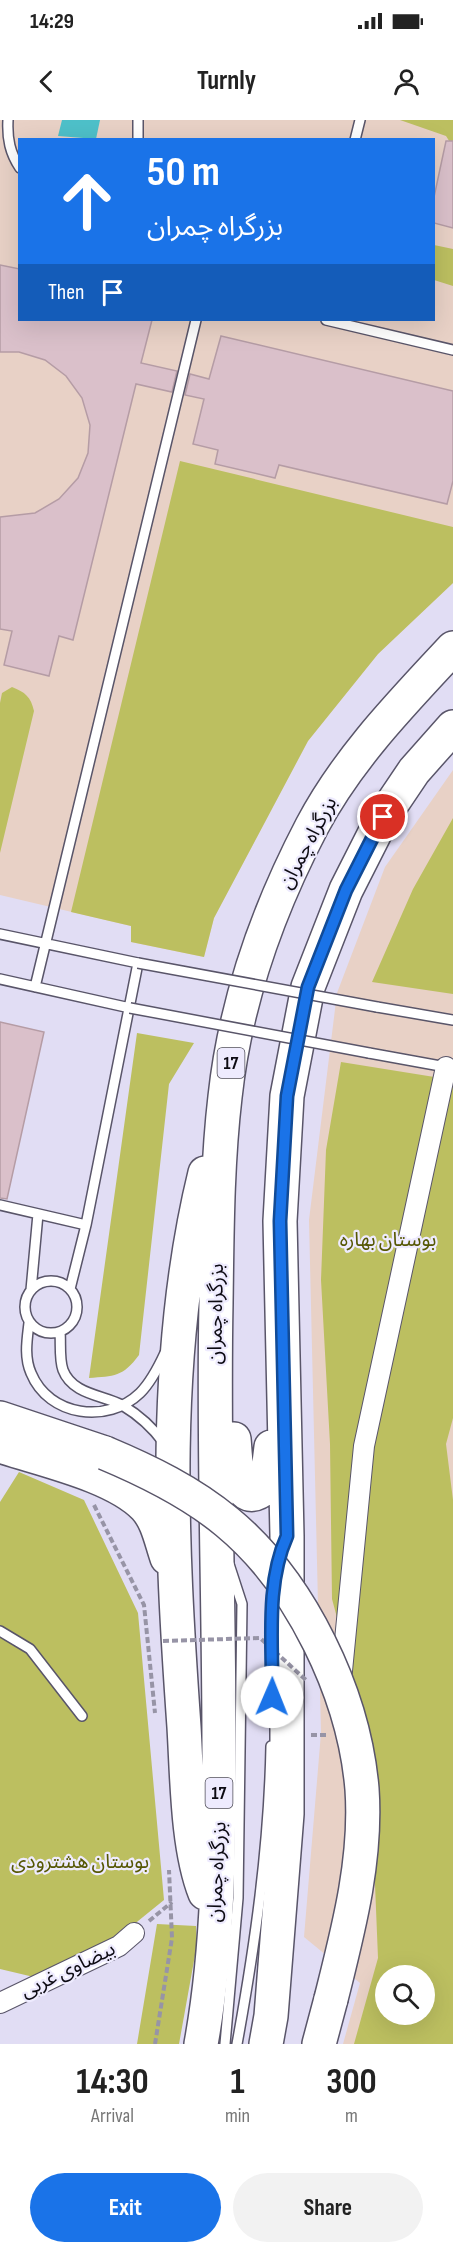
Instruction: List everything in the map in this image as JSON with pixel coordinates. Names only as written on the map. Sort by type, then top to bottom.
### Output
[{"type":"highway","name":"بزرگراه چمران","points":[[201,2044],[209,2001],[219,1824],[215,1343],[219,1184],[225,1095],[241,1006],[269,920],[313,824],[371,736],[453,648]]},
{"type":"highway","points":[[266,2044],[272,2016],[287,1814],[287,1536],[280,1221],[287,1096],[308,987],[346,890],[383,817],[414,771],[453,727]]},
{"type":"highway","points":[[215,1919],[203,1888],[195,1849],[187,1777],[175,1586],[174,1457],[178,1327],[193,1224],[225,1095]]},
{"type":"highway","points":[[215,1343],[234,1430],[237,1477],[244,1491],[260,1493],[266,1487],[269,1479],[271,1428],[283,1334]]},
{"type":"highway","points":[[0,1418],[105,1453],[183,1491],[241,1535],[293,1598],[331,1668],[349,1718],[357,1751],[362,1790],[362,1828],[354,1900],[319,2044]]},
{"type":"highway","points":[[0,1446],[78,1472],[117,1488],[145,1508],[155,1521],[175,1586]]},
{"type":"street","points":[[336,1735],[364,1446],[449,1067]]},
{"type":"street","name":"بیضاوی غربی","points":[[0,2003],[119,1946],[134,1933]]},
{"type":"lane","points":[[8,120],[8,137],[12,156],[18,165]]},
{"type":"lane","points":[[138,120],[138,138]]},
{"type":"lane","points":[[356,138],[360,120]]},
{"type":"lane","points":[[35,987],[196,321]]},
{"type":"lane","points":[[330,321],[453,350]]},
{"type":"lane","points":[[0,934],[138,963],[453,1020]]},
{"type":"lane","points":[[70,1289],[86,1225],[138,963]]},
{"type":"lane","points":[[0,979],[130,1008],[449,1067]]},
{"type":"lane","points":[[0,1205],[86,1225]]},
{"type":"lane","points":[[38,1214],[31,1290],[24,1306],[29,1323],[26,1349],[30,1371],[41,1390],[53,1400],[78,1412],[94,1414],[121,1405],[140,1393],[158,1368],[178,1327]]},
{"type":"lane","points":[[29,1323],[43,1333],[60,1332],[74,1321],[78,1304],[70,1289],[63,1283],[45,1281],[31,1290]]},
{"type":"lane","points":[[60,1332],[63,1370],[72,1382],[93,1395],[121,1405],[159,1436],[174,1457]]},
{"type":"lane","points":[[273,1588],[276,1560],[287,1536]]},
{"type":"lane","points":[[217,1541],[233,1571],[242,1604],[238,1898],[225,2044]]},
{"type":"lane","points":[[0,1631],[30,1649],[82,1716]]},
{"type":"lane","points":[[237,2044],[257,1936],[268,1821],[271,1739]]},
{"type":"path","points":[[78,1472],[144,1605],[156,1722]]},
{"type":"path","points":[[163,1641],[260,1638],[310,1684]]},
{"type":"path","points":[[155,2044],[172,1938],[168,1858]]},
{"type":"path","points":[[134,1933],[172,1902]]},
{"type":"shaded area","points":[[0,120],[453,120],[453,583],[378,654],[308,741],[214,918],[204,957],[131,942],[131,926],[0,895]]},
{"type":"shaded area","name":"بوستان بهاره","points":[[453,770],[453,2044],[343,2044],[360,1983],[304,1937],[321,1733],[309,1220],[337,993],[385,867]]},
{"type":"green space","points":[[400,120],[453,120],[453,147],[446,136]]},
{"type":"green space","points":[[435,245],[453,249],[453,286],[435,280]]},
{"type":"green space","points":[[180,461],[453,527],[453,583],[378,654],[308,741],[214,918],[204,957],[131,942],[131,926],[71,912]]},
{"type":"green space","points":[[12,687],[27,696],[34,711],[0,853],[0,703],[2,693]]},
{"type":"green space","points":[[453,818],[453,994],[372,982],[413,889]]},
{"type":"green space","points":[[137,1033],[194,1043],[169,1084],[139,1355],[128,1368],[117,1374],[89,1378]]},
{"type":"green space","name":"بوستان بهاره","points":[[341,1062],[453,1080],[453,1418],[446,1444],[453,1500],[453,2044],[354,2044],[375,1969],[375,2025],[435,2025],[435,1965],[376,1965],[378,1958],[369,1737],[332,1599],[330,1444],[321,1280],[326,1150]]},
{"type":"green space","name":"بوستان هشترودی","points":[[19,1472],[84,1500],[138,1613],[164,1900],[122,1934],[38,1978],[0,1969],[0,1502]]},
{"type":"green space","points":[[157,1924],[196,1926],[197,1944],[179,2044],[137,2044]]},
{"type":"water","points":[[62,120],[100,120],[96,138],[58,136]]},
{"type":"building","points":[[446,141],[453,141],[453,228],[435,223],[435,192]]},
{"type":"building","points":[[0,265],[18,269],[18,321],[152,321],[141,363],[177,371],[172,392],[136,384],[73,640],[59,636],[49,676],[4,665],[12,631],[0,629],[0,517],[35,513],[59,499],[78,478],[88,453],[90,425],[82,398],[66,376],[45,360],[19,352],[0,352]]},
{"type":"building","points":[[221,336],[453,391],[453,481],[447,504],[279,465],[275,478],[215,464],[218,450],[193,444],[204,399],[185,395],[190,374],[209,379]]},
{"type":"building","points":[[0,1022],[44,1032],[7,1199],[0,1198]]},
{"type":"route","points":[[272,1697],[273,1588],[276,1560],[287,1536],[280,1221],[287,1096],[308,987],[346,890],[383,817]]}]
